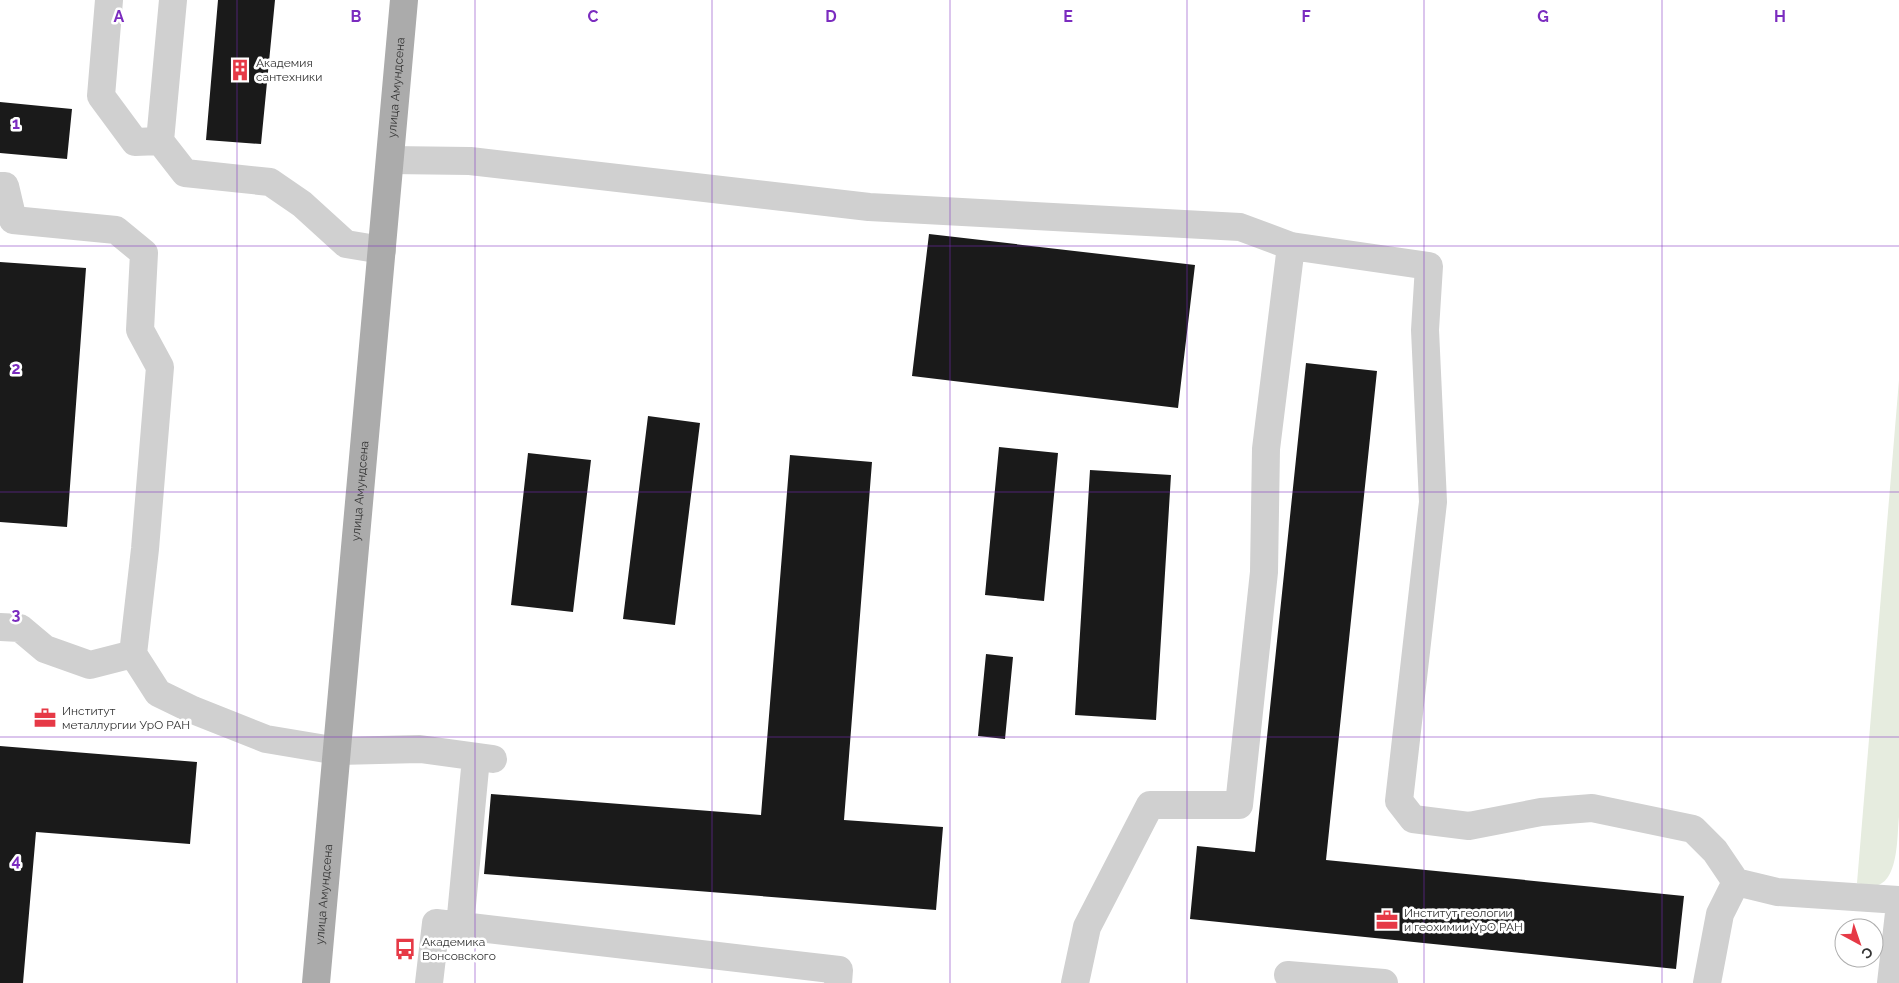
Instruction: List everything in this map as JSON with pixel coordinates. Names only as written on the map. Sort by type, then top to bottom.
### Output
[{"type":"main road","name":"улица Амундсена","points":[[316,983],[404,0]]},
{"type":"street","points":[[109,0],[101,96],[135,142],[160,140]]},
{"type":"street","points":[[173,0],[160,140],[185,173],[270,182],[302,204],[346,244],[382,250]]},
{"type":"street","points":[[390,160],[470,161],[869,207],[1240,227],[1291,246],[1429,266],[1425,330],[1433,502],[1399,801],[1413,818],[1469,826],[1541,812],[1592,808],[1693,829],[1714,852],[1736,882],[1777,892],[1899,900]]},
{"type":"street","points":[[0,186],[5,186],[13,220],[116,230],[144,253],[140,330],[160,367],[145,549],[133,654],[158,692],[194,710],[266,739],[338,751],[420,749],[484,759],[460,926]]},
{"type":"street","points":[[1075,983],[1087,927],[1150,805],[1239,805],[1264,572],[1266,449],[1291,246]]},
{"type":"street","points":[[0,627],[20,628],[45,650],[90,665],[133,654]]},
{"type":"street","points":[[1707,983],[1720,914],[1736,882]]},
{"type":"street","points":[[1891,983],[1899,913]]},
{"type":"street","points":[[429,983],[436,923],[839,970],[838,983]]},
{"type":"street","points":[[1288,975],[1384,983]]},
{"type":"shaded area","points":[[1899,380],[1899,817],[1897,847],[1892,869],[1882,884],[1871,886],[1857,883]]},
{"type":"building","name":"Академия сантехники","points":[[218,0],[275,0],[261,144],[206,140]]},
{"type":"building","points":[[0,102],[72,109],[67,159],[0,153]]},
{"type":"building","points":[[929,234],[1195,265],[1178,408],[912,376]]},
{"type":"building","points":[[0,262],[86,268],[67,527],[0,522]]},
{"type":"building","points":[[1306,363],[1377,371],[1326,860],[1684,896],[1676,969],[1190,919],[1197,846],[1255,852]]},
{"type":"building","points":[[648,416],[700,423],[675,625],[623,619]]},
{"type":"building","points":[[999,447],[1058,453],[1044,601],[985,595]]},
{"type":"building","points":[[528,453],[591,460],[573,612],[511,605]]},
{"type":"building","points":[[790,455],[872,462],[844,820],[943,827],[936,910],[484,874],[491,794],[761,815]]},
{"type":"building","points":[[1090,470],[1171,475],[1156,720],[1075,715]]},
{"type":"building","points":[[986,654],[1013,657],[1005,739],[978,736]]},
{"type":"building","points":[[0,746],[197,762],[190,844],[36,832],[23,983],[0,983]]},
{"type":"place","name":"Академия сантехники","points":[[240,70]]},
{"type":"place","name":"Институт металлургии УрО РАН","points":[[45,718]]},
{"type":"place","name":"Институт геологии и геохимии УрО РАН","points":[[1387,920]]},
{"type":"place","name":"Академика Вонсовского","points":[[405,949]]}]
